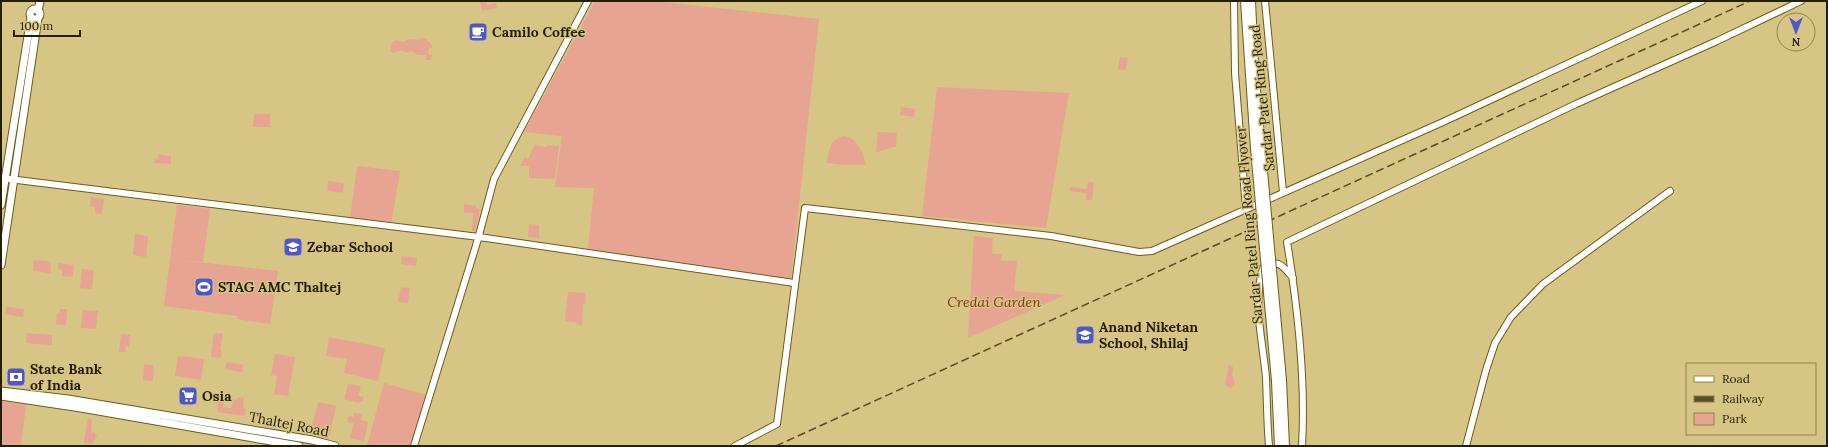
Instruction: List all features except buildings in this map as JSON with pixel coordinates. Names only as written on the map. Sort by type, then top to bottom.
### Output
[{"type":"highway","name":"Sardar Patel Ring Road Flyover","points":[[1245,1],[1255,149],[1276,381],[1279,446]]},
{"type":"highway","name":"Sardar Patel Ring Road Flyover","points":[[1251,1],[1255,72],[1282,380],[1284,446]]},
{"type":"main road","points":[[1,265],[35,14],[33,1]]},
{"type":"main road","points":[[1,205],[3,178],[35,14],[40,1]]},
{"type":"main road","name":"Thaltej Road","points":[[1,391],[102,404],[309,440],[334,446]]},
{"type":"main road","name":"Thaltej Road","points":[[1,396],[81,408],[299,446]]},
{"type":"street","points":[[414,446],[479,237],[494,179],[588,1]]},
{"type":"street","name":"Sardar Patel Ring Road","points":[[1234,1],[1236,73],[1246,209]]},
{"type":"street","name":"Sardar Patel Ring Road","points":[[1264,1],[1283,192]]},
{"type":"street","points":[[735,446],[777,424],[794,283],[805,208],[1051,236],[1139,252],[1158,249],[1443,122],[1702,1]]},
{"type":"street","points":[[1302,446],[1303,403],[1293,278],[1287,242],[1569,107],[1717,41],[1801,1]]},
{"type":"street","points":[[3,178],[479,237],[794,283]]},
{"type":"street","points":[[1466,446],[1486,370],[1496,343],[1511,317],[1543,284],[1670,191]]},
{"type":"street","points":[[1269,446],[1266,378],[1258,308],[1260,280],[1263,268],[1269,264],[1276,263],[1283,266],[1293,278]]},
{"type":"green space","points":[[480,1],[486,1],[487,5],[496,3],[497,8],[482,11]]},
{"type":"green space","points":[[595,1],[653,1],[819,19],[791,279],[588,249],[594,188],[555,187],[562,136],[524,132]]},
{"type":"green space","points":[[421,38],[426,39],[432,45],[432,48],[429,48],[428,54],[432,55],[431,60],[426,60],[427,55],[418,55],[412,51],[406,53],[402,50],[393,53],[390,51],[391,44],[395,40],[403,42],[410,39],[419,40]]},
{"type":"green space","points":[[1120,57],[1128,58],[1126,70],[1118,69]]},
{"type":"green space","points":[[937,87],[1069,93],[1046,228],[922,216]]},
{"type":"green space","points":[[901,107],[915,109],[914,117],[900,115]]},
{"type":"green space","points":[[254,114],[270,114],[270,127],[253,127]]},
{"type":"green space","points":[[878,132],[897,133],[896,147],[876,152]]},
{"type":"green space","points":[[845,136],[857,143],[866,165],[827,163],[833,142],[840,137]]},
{"type":"green space","points":[[535,145],[547,147],[547,145],[559,146],[555,179],[529,178],[529,166],[520,166],[525,157],[528,159]]},
{"type":"green space","points":[[158,154],[171,156],[171,164],[154,163],[155,158],[158,159]]},
{"type":"green space","points":[[357,166],[400,171],[391,225],[350,219]]},
{"type":"green space","points":[[328,181],[344,183],[343,193],[327,191]]},
{"type":"green space","points":[[1088,182],[1094,182],[1092,200],[1086,200],[1086,193],[1070,191],[1070,187],[1087,189]]},
{"type":"green space","points":[[91,197],[104,199],[102,214],[95,213],[95,207],[90,206]]},
{"type":"green space","points":[[464,204],[476,206],[476,208],[480,209],[475,231],[472,231],[473,213],[464,213]]},
{"type":"green space","points":[[177,205],[210,209],[203,262],[178,260],[278,271],[270,324],[237,319],[237,316],[164,306]]},
{"type":"green space","points":[[529,224],[539,225],[539,238],[528,237]]},
{"type":"green space","points":[[135,234],[148,236],[146,257],[133,255]]},
{"type":"green space","name":"Credai Garden","points":[[974,236],[993,238],[992,254],[1002,254],[1001,261],[1017,261],[1014,291],[1065,295],[968,338]]},
{"type":"green space","points":[[402,256],[417,258],[416,266],[401,264]]},
{"type":"green space","points":[[34,260],[51,262],[50,273],[33,271]]},
{"type":"green space","points":[[58,263],[74,265],[73,277],[62,276],[62,270],[58,269]]},
{"type":"green space","points":[[82,269],[94,270],[92,289],[80,288]]},
{"type":"green space","points":[[401,287],[410,288],[408,303],[398,302]]},
{"type":"green space","points":[[568,292],[586,293],[585,304],[583,304],[582,325],[577,324],[576,322],[565,321]]},
{"type":"green space","points":[[6,307],[24,309],[23,317],[5,314]]},
{"type":"green space","points":[[60,309],[67,309],[66,325],[56,324],[57,313],[59,313]]},
{"type":"green space","points":[[83,310],[98,311],[96,329],[81,328]]},
{"type":"green space","points":[[27,333],[52,335],[52,345],[26,343]]},
{"type":"green space","points":[[214,333],[223,334],[220,350],[222,351],[221,358],[211,357]]},
{"type":"green space","points":[[121,334],[130,335],[129,347],[126,346],[125,352],[119,352]]},
{"type":"green space","points":[[329,337],[385,348],[378,381],[344,373],[347,359],[326,356]]},
{"type":"green space","points":[[275,354],[295,357],[288,396],[274,394],[277,376],[271,375]]},
{"type":"green space","points":[[178,356],[204,359],[201,380],[175,376]]},
{"type":"green space","points":[[227,362],[243,365],[242,372],[225,369]]},
{"type":"green space","points":[[144,364],[154,365],[153,381],[143,380]]},
{"type":"green space","points":[[1229,365],[1233,367],[1232,375],[1235,384],[1230,388],[1225,385]]},
{"type":"green space","points":[[384,383],[426,395],[412,446],[367,446]]},
{"type":"green space","points":[[348,384],[361,386],[358,396],[364,397],[362,402],[360,401],[359,403],[344,399]]},
{"type":"green space","points":[[219,397],[225,398],[223,407],[231,408],[233,399],[237,400],[238,397],[244,398],[243,408],[246,409],[245,416],[217,412]]},
{"type":"green space","points":[[1,401],[26,405],[21,446],[1,446]]},
{"type":"green space","points":[[318,402],[336,406],[328,441],[309,438]]},
{"type":"green space","points":[[354,413],[362,414],[361,420],[368,422],[364,441],[350,438],[354,423],[347,422],[349,416],[353,417]]},
{"type":"green space","points":[[88,418],[92,419],[91,433],[94,432],[97,436],[92,444],[84,443]]},
{"type":"railway","points":[[776,446],[1750,1]]},
{"type":"place","name":"Camilo Coffee","points":[[478,32]]},
{"type":"place","name":"Zebar School","points":[[293,247]]},
{"type":"place","name":"STAG AMC Thaltej","points":[[204,287]]},
{"type":"place","name":"Anand Niketan School, Shilaj","points":[[1085,335]]},
{"type":"place","name":"State Bank of India","points":[[16,377]]},
{"type":"place","name":"Osia","points":[[188,396]]}]
